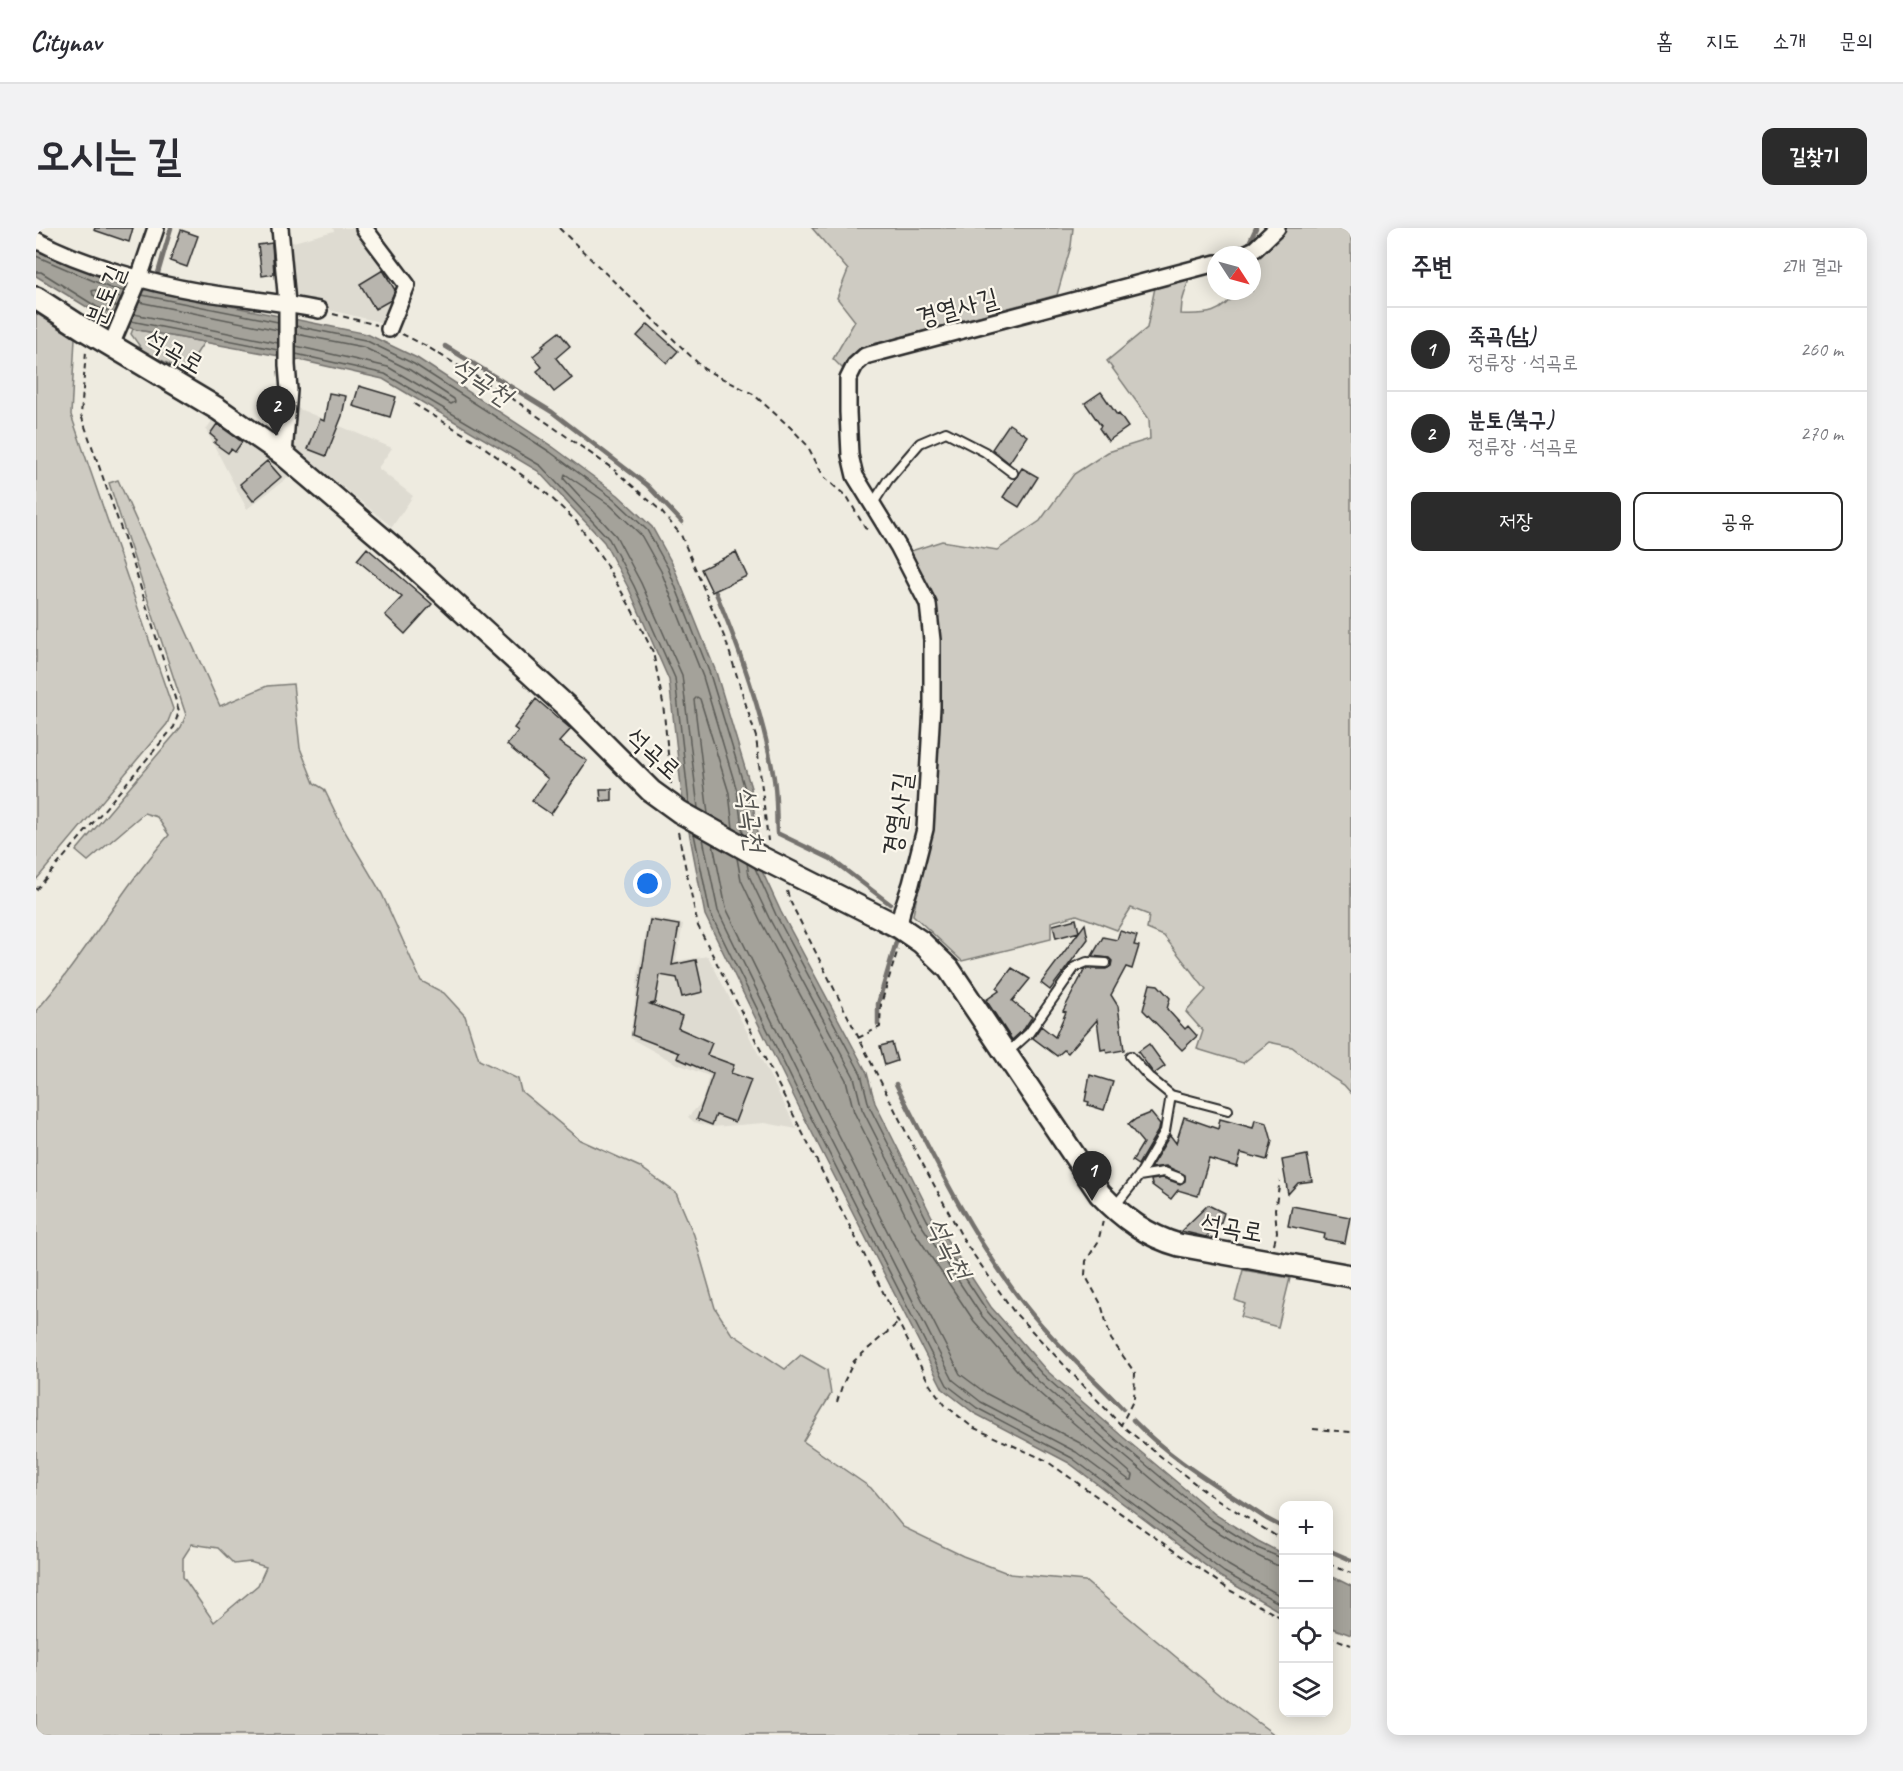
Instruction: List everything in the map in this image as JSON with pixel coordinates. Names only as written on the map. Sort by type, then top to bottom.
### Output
[{"type":"street","name":"분토길","points":[[115,337],[138,281],[156,228]]},
{"type":"street","points":[[280,228],[287,310],[289,390],[284,455]]},
{"type":"street","points":[[364,228],[407,285],[389,329]]},
{"type":"street","points":[[1258,246],[1277,228]]},
{"type":"street","name":"석곡로","points":[[36,240],[61,253],[138,281],[287,310],[319,310]]},
{"type":"street","name":"경열사길","points":[[899,927],[925,829],[932,707],[932,640],[928,604],[898,546],[855,476],[850,455],[848,379],[855,365],[865,356],[1207,265]]},
{"type":"street","name":"석곡로","points":[[36,298],[87,331],[115,337],[284,455],[398,552],[566,706],[651,791],[677,809],[762,858],[899,927],[921,942],[949,969],[1100,1194],[1126,1220],[1162,1241],[1351,1276]]},
{"type":"lane","points":[[872,505],[888,480],[920,443],[946,432],[985,452],[1013,473]]},
{"type":"lane","points":[[1006,1054],[1029,1033],[1075,967],[1087,962],[1106,963]]},
{"type":"lane","points":[[1130,1056],[1149,1077],[1171,1095],[1228,1110]]},
{"type":"lane","points":[[1114,1207],[1139,1176],[1165,1131],[1171,1095]]},
{"type":"lane","name":"석곡로","points":[[1139,1176],[1164,1172],[1180,1178]]},
{"type":"path","points":[[559,228],[704,369],[753,394],[790,427],[807,445],[824,477],[848,498],[865,528],[871,531],[885,527]]},
{"type":"path","points":[[36,890],[174,728],[179,711],[134,566],[81,415],[87,331]]},
{"type":"path","points":[[414,404],[477,442],[545,492],[576,521],[602,558],[631,608],[653,652],[663,703],[683,863],[698,926],[930,1385],[945,1405],[972,1427],[1045,1460],[1231,1591],[1279,1616]]},
{"type":"path","points":[[858,1038],[880,1027],[881,1004],[901,940],[899,927]]},
{"type":"path","points":[[1270,1261],[1277,1232],[1275,1209],[1281,1181]]},
{"type":"path","points":[[1114,1207],[1105,1215],[1098,1242],[1086,1261],[1084,1275],[1101,1304],[1111,1339],[1136,1373],[1134,1399],[1121,1425]]},
{"type":"path","points":[[837,1402],[854,1361],[898,1322]]},
{"type":"path","points":[[1313,1429],[1351,1432]]},
{"type":"path","points":[[1333,1566],[1351,1573]]},
{"type":"path","points":[[1333,1638],[1351,1645]]},
{"type":"shaded area","points":[[333,228],[361,228],[404,287],[384,323],[300,303],[294,299],[286,244],[334,231]]},
{"type":"shaded area","points":[[812,228],[1073,228],[1071,246],[1057,295],[871,345],[842,368],[833,359],[855,321],[837,298],[848,270]]},
{"type":"shaded area","points":[[1284,228],[1351,228],[1351,1093],[1344,1085],[1292,1047],[1269,1042],[1243,1063],[1197,1049],[1203,1031],[1186,1012],[1206,990],[1164,936],[1147,929],[1149,915],[1131,908],[1117,930],[1077,915],[1051,922],[1051,939],[962,961],[913,915],[930,832],[939,708],[940,641],[935,602],[911,551],[942,541],[997,550],[1040,521],[1074,474],[1108,452],[1150,439],[1149,419],[1107,361],[1147,328],[1155,287],[1189,279],[1181,314],[1213,312],[1230,300],[1261,300],[1261,249]]},
{"type":"shaded area","points":[[36,313],[75,338],[71,415],[173,709],[167,724],[36,880]]},
{"type":"shaded area","points":[[133,329],[204,342],[185,372],[143,351],[131,334]]},
{"type":"shaded area","points":[[297,408],[392,448],[378,468],[413,496],[392,527],[294,447]]},
{"type":"shaded area","points":[[213,419],[291,475],[247,509],[206,430]]},
{"type":"shaded area","points":[[118,480],[220,706],[267,686],[293,684],[300,748],[314,783],[324,789],[344,830],[382,894],[421,981],[444,993],[465,1016],[479,1060],[518,1079],[521,1091],[580,1140],[640,1167],[676,1193],[694,1235],[715,1308],[731,1333],[785,1369],[801,1355],[827,1370],[831,1394],[803,1441],[871,1488],[903,1527],[963,1556],[1010,1574],[1085,1581],[1230,1702],[1275,1735],[36,1735],[36,1011],[71,968],[134,878],[169,835],[157,817],[144,813],[88,861],[76,851],[181,727],[186,715],[109,483]],"holes":[[[192,1544],[218,1548],[234,1564],[250,1562],[266,1567],[258,1585],[214,1622],[183,1577],[183,1558]]]},
{"type":"shaded area","points":[[649,917],[683,924],[676,961],[708,956],[797,1129],[765,1123],[712,1127],[694,1122],[688,1117],[702,1102],[709,1076],[675,1063],[630,1038],[639,968]]},
{"type":"shaded area","points":[[1243,1270],[1290,1278],[1278,1327],[1241,1317],[1245,1304],[1235,1300]]},
{"type":"water","name":"석곡천","points":[[36,250],[112,282],[367,334],[417,358],[553,447],[618,495],[652,527],[673,565],[716,672],[751,788],[762,871],[781,912],[867,1073],[875,1103],[932,1217],[991,1307],[1046,1370],[1216,1515],[1279,1552],[1279,1611],[1221,1577],[1069,1463],[974,1413],[943,1389],[800,1109],[705,915],[682,795],[669,680],[629,589],[604,542],[538,471],[383,379],[295,359],[133,329],[95,312],[36,276]]},
{"type":"water","points":[[1333,1577],[1351,1586],[1351,1635],[1333,1628]]},
{"type":"building","points":[[95,228],[133,228],[129,242],[94,230]]},
{"type":"building","points":[[181,230],[198,236],[187,267],[170,261]]},
{"type":"building","points":[[272,243],[274,274],[262,276],[258,245]]},
{"type":"building","points":[[383,270],[395,290],[391,300],[375,309],[360,284]]},
{"type":"building","points":[[648,324],[678,351],[667,363],[637,336]]},
{"type":"building","points":[[559,332],[570,346],[556,358],[572,378],[554,392],[537,371],[542,367],[533,356],[544,347],[542,345]]},
{"type":"building","points":[[359,386],[396,397],[390,417],[353,406]]},
{"type":"building","points":[[1101,392],[1128,427],[1108,441],[1085,403]]},
{"type":"building","points":[[329,393],[346,396],[342,416],[326,456],[308,449],[320,419],[324,421]]},
{"type":"building","points":[[217,424],[242,442],[235,452],[231,449],[228,453],[214,443],[217,440],[210,434]]},
{"type":"building","points":[[1009,424],[1027,436],[1009,463],[992,449]]},
{"type":"building","points":[[267,461],[281,477],[253,501],[240,484]]},
{"type":"building","points":[[1022,468],[1038,477],[1019,507],[1003,497]]},
{"type":"building","points":[[367,548],[432,604],[405,634],[385,615],[402,597],[357,560]]},
{"type":"building","points":[[736,552],[747,576],[712,592],[701,569]]},
{"type":"building","points":[[536,699],[571,729],[559,742],[587,761],[551,814],[532,801],[548,779],[507,745],[518,731],[514,728]]},
{"type":"building","points":[[600,789],[612,789],[612,800],[601,801]]},
{"type":"building","points":[[1076,919],[1079,932],[1056,938],[1053,925]]},
{"type":"building","points":[[650,920],[679,925],[672,965],[696,960],[703,992],[682,997],[677,978],[660,975],[655,1003],[650,1004],[682,1016],[678,1028],[712,1043],[707,1055],[734,1065],[731,1073],[751,1080],[735,1122],[716,1115],[712,1125],[697,1119],[713,1074],[677,1058],[679,1053],[632,1035]]},
{"type":"building","points":[[1085,924],[1088,939],[1050,990],[1041,983]]},
{"type":"building","points":[[1120,931],[1137,936],[1134,945],[1139,946],[1132,969],[1126,967],[1111,995],[1118,1006],[1124,1050],[1107,1053],[1106,1049],[1101,1050],[1097,1020],[1068,1053],[1064,1050],[1057,1056],[1033,1038],[1041,1026],[1055,1037],[1066,1012],[1063,1011],[1085,969],[1106,969],[1111,966],[1112,961],[1109,958],[1092,956],[1103,937],[1117,940]]},
{"type":"building","points":[[1012,968],[1030,979],[1012,1001],[1032,1017],[1024,1029],[1012,1040],[986,1000],[999,991],[997,988]]},
{"type":"building","points":[[1150,984],[1158,985],[1170,998],[1167,1009],[1185,1029],[1188,1026],[1197,1036],[1182,1050],[1143,1010]]},
{"type":"building","points":[[892,1043],[897,1061],[885,1065],[880,1046]]},
{"type":"building","points":[[1149,1044],[1165,1066],[1154,1074],[1138,1052]]},
{"type":"building","points":[[1090,1075],[1113,1082],[1104,1110],[1088,1105],[1089,1102],[1085,1101]]},
{"type":"building","points":[[1151,1113],[1160,1124],[1159,1129],[1138,1165],[1132,1161],[1143,1143],[1128,1125]]},
{"type":"building","points":[[1184,1117],[1218,1129],[1220,1119],[1253,1128],[1255,1120],[1267,1123],[1272,1141],[1267,1160],[1241,1153],[1237,1167],[1209,1159],[1198,1196],[1178,1190],[1171,1199],[1152,1185],[1151,1180],[1163,1178],[1180,1184],[1185,1181],[1185,1175],[1166,1166],[1150,1168],[1170,1135],[1176,1143]]},
{"type":"building","points":[[1307,1155],[1312,1181],[1298,1183],[1288,1194],[1282,1160]]},
{"type":"building","points":[[1208,1205],[1224,1213],[1221,1222],[1206,1237],[1181,1231]]},
{"type":"building","points":[[1292,1206],[1350,1217],[1345,1243],[1324,1239],[1325,1234],[1288,1226]]},
{"type":"waterway","points":[[156,280],[171,228]]},
{"type":"waterway","points":[[1248,245],[1256,228]]},
{"type":"waterway","name":"석곡천","points":[[445,346],[552,412],[647,485],[682,522]]},
{"type":"waterway","name":"석곡천","points":[[716,593],[742,659],[763,727],[776,795],[777,833],[831,859],[890,904]]},
{"type":"waterway","points":[[878,1024],[878,1004],[897,939],[879,929]]},
{"type":"waterway","name":"석곡천","points":[[896,1084],[951,1190],[997,1267],[1039,1322],[1123,1409]]},
{"type":"waterway","points":[[1133,1420],[1180,1461],[1279,1525]]},
{"type":"waterway","points":[[1333,1552],[1351,1560]]},
{"type":"place","name":"분토(북구)","points":[[276,436]]},
{"type":"place","name":"죽곡(남)","points":[[1092,1201]]}]
